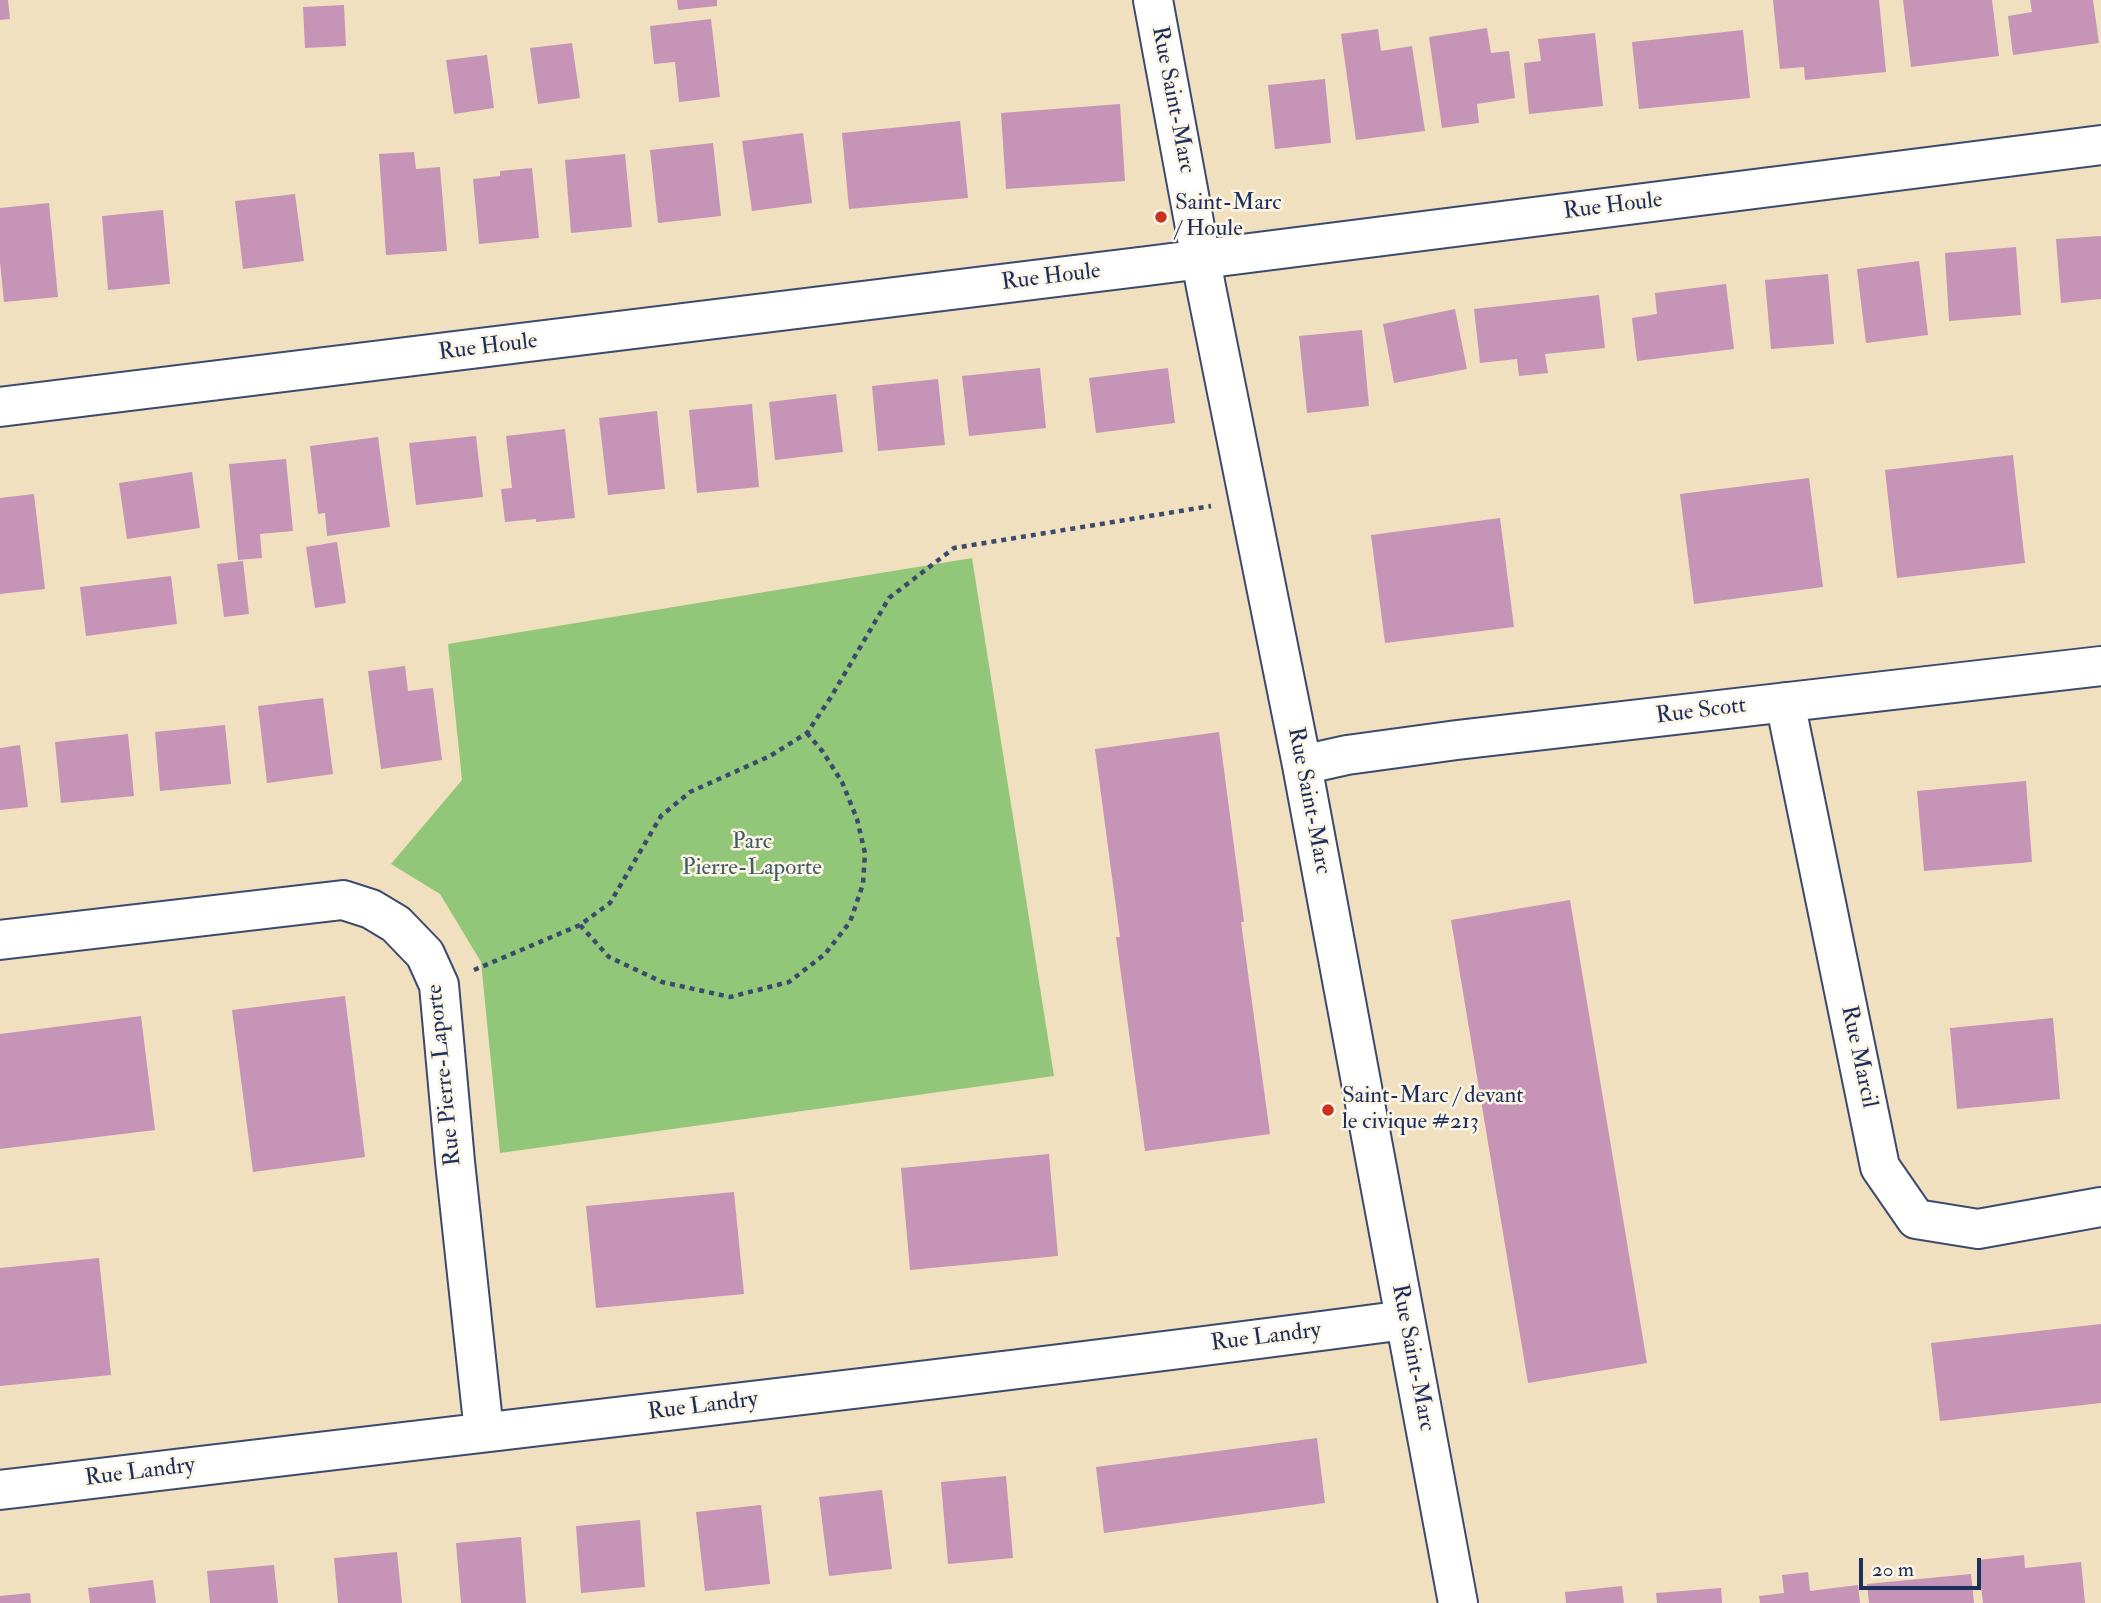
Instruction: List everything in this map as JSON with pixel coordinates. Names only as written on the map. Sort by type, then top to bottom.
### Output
[{"type":"street","name":"Rue Saint-Marc","points":[[1153,0],[1302,765],[1458,1603]]},
{"type":"street","name":"Rue Houle","points":[[0,407],[2101,145]]},
{"type":"street","name":"Rue Scott","points":[[1302,765],[1337,756],[1393,748],[2101,666]]},
{"type":"street","name":"Rue Marcil","points":[[1785,702],[1880,1167],[1916,1219],[1978,1229],[2101,1207]]},
{"type":"street","name":"Rue Pierre-Laporte","points":[[0,940],[343,900],[371,909],[396,924],[425,954],[439,985],[455,1162],[485,1432]]},
{"type":"street","name":"Rue Landry","points":[[0,1490],[1405,1320]]},
{"type":"path","points":[[439,985],[580,925],[610,903],[662,816],[690,792],[769,756],[807,733],[888,598],[954,548],[1212,506]]},
{"type":"path","points":[[580,925],[609,957],[662,982],[730,997],[789,982],[825,954],[850,922],[863,884],[865,853],[857,820],[842,782],[807,733]]},
{"type":"green space","name":"Parc Pierre-Laporte","points":[[972,558],[1054,1076],[500,1153],[481,962],[440,894],[391,864],[462,780],[448,644]]},
{"type":"building","points":[[0,0],[8,0],[10,19],[0,20]]},
{"type":"building","points":[[677,0],[717,0],[717,6],[678,10]]},
{"type":"building","points":[[1773,0],[1879,0],[1886,72],[1805,80],[1804,67],[1780,69]]},
{"type":"building","points":[[1903,0],[1992,0],[1999,56],[1911,67]]},
{"type":"building","points":[[2030,0],[2093,0],[2099,43],[2013,55],[2008,16],[2032,12]]},
{"type":"building","points":[[344,5],[346,46],[305,48],[303,7]]},
{"type":"building","points":[[711,19],[720,97],[679,102],[675,62],[654,64],[650,26]]},
{"type":"building","points":[[1487,28],[1491,53],[1509,51],[1515,98],[1477,104],[1479,123],[1442,128],[1429,37]]},
{"type":"building","points":[[1378,29],[1381,51],[1412,46],[1425,131],[1356,140],[1341,34]]},
{"type":"building","points":[[1743,30],[1750,98],[1639,109],[1632,42]]},
{"type":"building","points":[[1595,33],[1603,106],[1529,114],[1524,63],[1541,61],[1538,39]]},
{"type":"building","points":[[572,43],[580,98],[538,104],[530,48]]},
{"type":"building","points":[[487,55],[494,108],[454,114],[446,60]]},
{"type":"building","points":[[1325,79],[1331,143],[1275,149],[1268,85]]},
{"type":"building","points":[[1120,104],[1125,181],[1006,189],[1001,113]]},
{"type":"building","points":[[960,121],[968,198],[849,209],[842,133]]},
{"type":"building","points":[[803,133],[812,203],[752,211],[742,141]]},
{"type":"building","points":[[713,143],[721,216],[658,223],[650,150]]},
{"type":"building","points":[[414,152],[416,169],[440,167],[447,251],[386,255],[379,154]]},
{"type":"building","points":[[625,154],[632,227],[571,233],[565,160]]},
{"type":"building","points":[[532,168],[539,238],[479,244],[473,179],[500,176],[500,171]]},
{"type":"building","points":[[295,194],[304,261],[243,269],[235,201]]},
{"type":"building","points":[[49,203],[58,297],[4,302],[0,262],[0,208]]},
{"type":"building","points":[[163,210],[170,284],[108,290],[102,216]]},
{"type":"building","points":[[2101,236],[2101,299],[2061,303],[2056,239]]},
{"type":"building","points":[[2016,247],[2021,315],[1949,321],[1945,253]]},
{"type":"building","points":[[1919,261],[1928,335],[1866,343],[1857,269]]},
{"type":"building","points":[[1828,274],[1834,344],[1771,349],[1765,280]]},
{"type":"building","points":[[1726,284],[1734,349],[1637,361],[1632,318],[1657,314],[1655,293]]},
{"type":"building","points":[[1599,295],[1605,348],[1545,354],[1548,373],[1519,376],[1517,359],[1480,363],[1474,309]]},
{"type":"building","points":[[1455,309],[1467,369],[1394,383],[1383,324]]},
{"type":"building","points":[[1362,330],[1369,406],[1307,413],[1299,336]]},
{"type":"building","points":[[1040,368],[1046,428],[969,436],[962,376]]},
{"type":"building","points":[[1168,368],[1175,423],[1096,433],[1089,378]]},
{"type":"building","points":[[938,379],[945,445],[878,451],[872,386]]},
{"type":"building","points":[[836,394],[843,452],[775,460],[769,402]]},
{"type":"building","points":[[752,404],[759,487],[697,493],[689,410]]},
{"type":"building","points":[[657,411],[665,489],[608,495],[599,418]]},
{"type":"building","points":[[565,429],[575,518],[505,522],[501,489],[512,488],[506,436]]},
{"type":"building","points":[[476,436],[483,497],[416,505],[409,443]]},
{"type":"building","points":[[378,437],[390,527],[327,536],[325,513],[318,514],[310,446]]},
{"type":"building","points":[[2013,455],[2025,563],[1897,578],[1885,470]]},
{"type":"building","points":[[286,459],[293,531],[260,534],[262,558],[238,560],[229,464]]},
{"type":"building","points":[[192,472],[200,528],[127,539],[119,483]]},
{"type":"building","points":[[1809,478],[1823,587],[1694,604],[1680,494]]},
{"type":"building","points":[[34,494],[45,589],[0,594],[0,498]]},
{"type":"building","points":[[1500,518],[1514,627],[1385,643],[1371,535]]},
{"type":"building","points":[[337,542],[346,603],[315,608],[306,547]]},
{"type":"building","points":[[243,561],[249,614],[224,617],[217,564]]},
{"type":"building","points":[[171,576],[177,624],[86,636],[80,587]]},
{"type":"building","points":[[405,666],[408,691],[433,688],[442,760],[381,769],[368,671]]},
{"type":"building","points":[[323,698],[333,774],[267,783],[258,706]]},
{"type":"building","points":[[225,725],[231,784],[160,791],[155,732]]},
{"type":"building","points":[[1219,732],[1270,1134],[1145,1151],[1116,937],[1120,937],[1095,749]]},
{"type":"building","points":[[128,734],[134,796],[61,803],[55,742]]},
{"type":"building","points":[[20,745],[28,807],[0,810],[0,748]]},
{"type":"building","points":[[2026,781],[2032,862],[1924,871],[1917,791]]},
{"type":"building","points":[[1570,900],[1647,1363],[1528,1383],[1451,920]]},
{"type":"building","points":[[345,996],[365,1157],[253,1172],[232,1010]]},
{"type":"building","points":[[141,1016],[155,1130],[0,1149],[0,1034]]},
{"type":"building","points":[[2053,1018],[2060,1099],[1957,1109],[1950,1028]]},
{"type":"building","points":[[1049,1154],[1058,1256],[910,1270],[901,1168]]},
{"type":"building","points":[[734,1192],[744,1294],[596,1308],[586,1206]]},
{"type":"building","points":[[99,1258],[111,1375],[0,1386],[0,1268]]},
{"type":"building","points":[[2101,1324],[2101,1403],[1940,1421],[1931,1343]]},
{"type":"building","points":[[1317,1438],[1325,1503],[1104,1533],[1096,1467]]},
{"type":"building","points":[[1006,1476],[1013,1558],[948,1564],[941,1482]]},
{"type":"building","points":[[882,1490],[892,1569],[829,1576],[819,1497]]},
{"type":"building","points":[[761,1505],[770,1584],[705,1591],[696,1512]]},
{"type":"building","points":[[640,1520],[645,1587],[581,1593],[576,1526]]},
{"type":"building","points":[[521,1537],[526,1603],[461,1603],[456,1543]]},
{"type":"building","points":[[397,1552],[402,1603],[338,1603],[334,1558]]},
{"type":"building","points":[[2024,1555],[2025,1568],[2081,1562],[2085,1603],[1983,1603],[1978,1560]]},
{"type":"building","points":[[274,1565],[278,1603],[210,1603],[207,1571]]},
{"type":"building","points":[[1808,1572],[1810,1591],[1858,1585],[1860,1603],[1760,1603],[1759,1596],[1784,1593],[1782,1575]]},
{"type":"building","points":[[1971,1574],[1974,1603],[1869,1603],[1867,1584]]},
{"type":"building","points":[[153,1580],[156,1603],[90,1603],[88,1588]]},
{"type":"building","points":[[1622,1586],[1624,1603],[1566,1603],[1565,1592]]},
{"type":"building","points":[[1721,1588],[1722,1603],[1657,1603],[1656,1593]]},
{"type":"building","points":[[30,1593],[31,1603],[0,1603],[0,1596]]},
{"type":"place","name":"Saint-Marc / Houle","points":[[1161,217]]},
{"type":"place","name":"Saint-Marc / devant le civique #213","points":[[1328,1110]]}]
